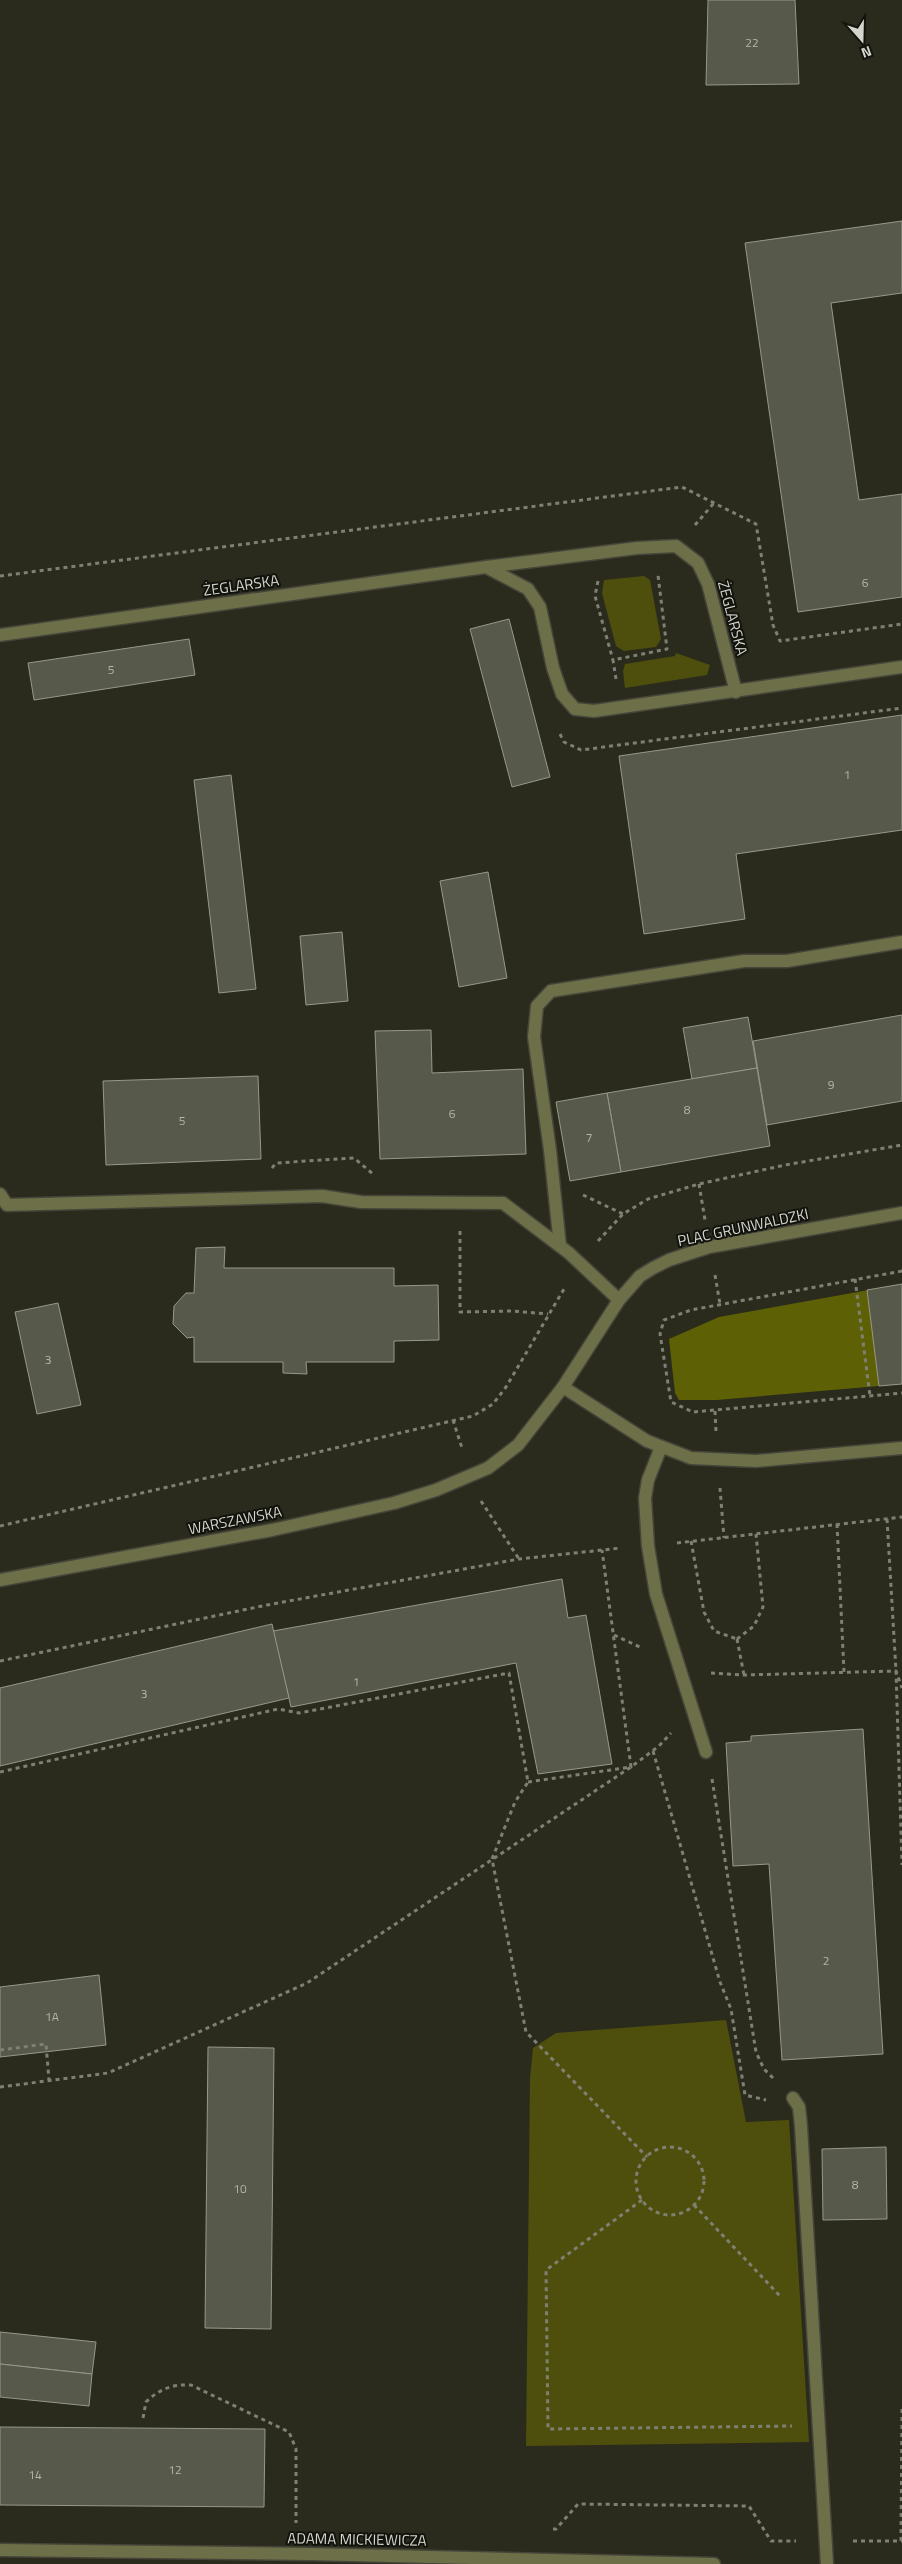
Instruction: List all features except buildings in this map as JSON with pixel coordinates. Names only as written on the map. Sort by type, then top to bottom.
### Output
[{"type":"street","name":"ŻEGLARSKA","points":[[0,635],[486,567],[637,548],[676,546],[698,563],[708,584],[736,692]]},
{"type":"street","points":[[486,567],[528,589],[540,607],[553,668],[562,694],[575,709],[594,711],[902,667]]},
{"type":"street","points":[[560,1246],[550,1150],[534,1037],[537,1006],[551,991],[744,961],[788,961],[902,942]]},
{"type":"street","points":[[0,1194],[7,1205],[322,1196],[361,1202],[503,1203],[581,1263],[619,1300]]},
{"type":"street","name":"PLAC GRUNWALDZKI","points":[[471,1475],[504,1457],[518,1445],[563,1387],[619,1300],[640,1276],[653,1268],[669,1260],[709,1247],[902,1213]]},
{"type":"street","points":[[563,1387],[623,1428],[661,1447],[691,1458],[718,1461],[756,1461],[902,1448]]},
{"type":"street","points":[[661,1447],[648,1480],[645,1498],[648,1546],[656,1594],[706,1752]]},
{"type":"street","name":"WARSZAWSKA","points":[[0,1580],[272,1530],[394,1503],[436,1490],[471,1475]]},
{"type":"street","points":[[793,2098],[799,2107],[801,2126],[827,2564]]},
{"type":"street","name":"ADAMA MICKIEWICZA","points":[[0,2550],[310,2554],[714,2564]]},
{"type":"path","points":[[613,660],[667,649],[657,570],[714,503]]},
{"type":"path","points":[[600,572],[595,596],[613,660],[620,707],[618,746]]},
{"type":"path","points":[[556,726],[564,742],[581,750],[902,708]]},
{"type":"path","points":[[0,1526],[473,1416],[493,1404],[506,1388],[548,1314],[581,1263],[605,1232],[623,1214],[648,1199],[699,1184],[785,1165],[902,1145]]},
{"type":"path","points":[[699,1184],[709,1247]]},
{"type":"path","points":[[460,1202],[460,1312],[512,1311],[548,1314]]},
{"type":"path","points":[[902,1270],[691,1310],[664,1320],[660,1334],[671,1402],[682,1409],[693,1412],[902,1393]]},
{"type":"path","points":[[855,1279],[870,1396]]},
{"type":"path","points":[[718,1461],[724,1538]]},
{"type":"path","points":[[471,1475],[483,1505],[520,1559]]},
{"type":"path","points":[[0,1661],[267,1605],[520,1559],[902,1517]]},
{"type":"path","points":[[887,1519],[896,1671],[902,1864]]},
{"type":"path","points":[[837,1524],[844,1672]]},
{"type":"path","points":[[737,1639],[754,1626],[763,1607],[756,1534]]},
{"type":"path","points":[[691,1541],[704,1612],[714,1631],[737,1639]]},
{"type":"path","points":[[602,1550],[631,1767]]},
{"type":"path","points":[[613,1635],[678,1664],[712,1674],[744,1675],[896,1671]]},
{"type":"path","points":[[737,1639],[744,1675]]},
{"type":"path","points":[[896,1671],[902,1688]]},
{"type":"path","points":[[0,1772],[278,1709],[299,1713],[509,1673],[528,1782],[514,1802],[492,1859],[526,2032],[647,2157]]},
{"type":"path","points":[[0,2087],[108,2073],[307,1983],[631,1767],[653,1751],[693,1711]]},
{"type":"path","points":[[653,1751],[720,1982],[731,2008],[745,2095],[770,2101],[791,2111],[801,2126]]},
{"type":"path","points":[[706,1752],[756,2052],[764,2069],[780,2086]]},
{"type":"path","points":[[528,1782],[631,1767]]},
{"type":"path","points":[[0,2050],[46,2044],[49,2080]]},
{"type":"path","points":[[668,2148],[680,2149],[690,2154],[703,2173],[704,2185],[701,2196],[694,2205],[685,2212],[664,2215],[654,2211],[642,2200],[637,2186],[637,2175],[640,2165],[647,2157],[657,2150],[668,2148]]},
{"type":"path","points":[[642,2200],[546,2270],[548,2430],[819,2426]]},
{"type":"path","points":[[694,2205],[814,2330]]},
{"type":"path","points":[[143,2418],[146,2402],[164,2389],[178,2384],[191,2385],[289,2432],[296,2449],[296,2522]]},
{"type":"path","points":[[546,2529],[556,2529],[578,2504],[749,2506],[771,2541],[902,2541],[902,2408]]},
{"type":"path","points":[[289,2523],[305,2523]]},
{"type":"shaded area","points":[[644,576],[650,580],[661,639],[656,647],[624,651],[616,646],[602,593],[604,580]]},
{"type":"shaded area","points":[[676,653],[710,665],[707,675],[625,688],[623,671],[625,664],[675,656]]},
{"type":"shaded area","points":[[902,1284],[902,1384],[717,1400],[679,1400],[675,1393],[669,1339],[719,1317]]},
{"type":"shaded area","points":[[726,2020],[746,2122],[789,2120],[809,2442],[526,2446],[530,2078],[533,2048],[556,2033]]}]
